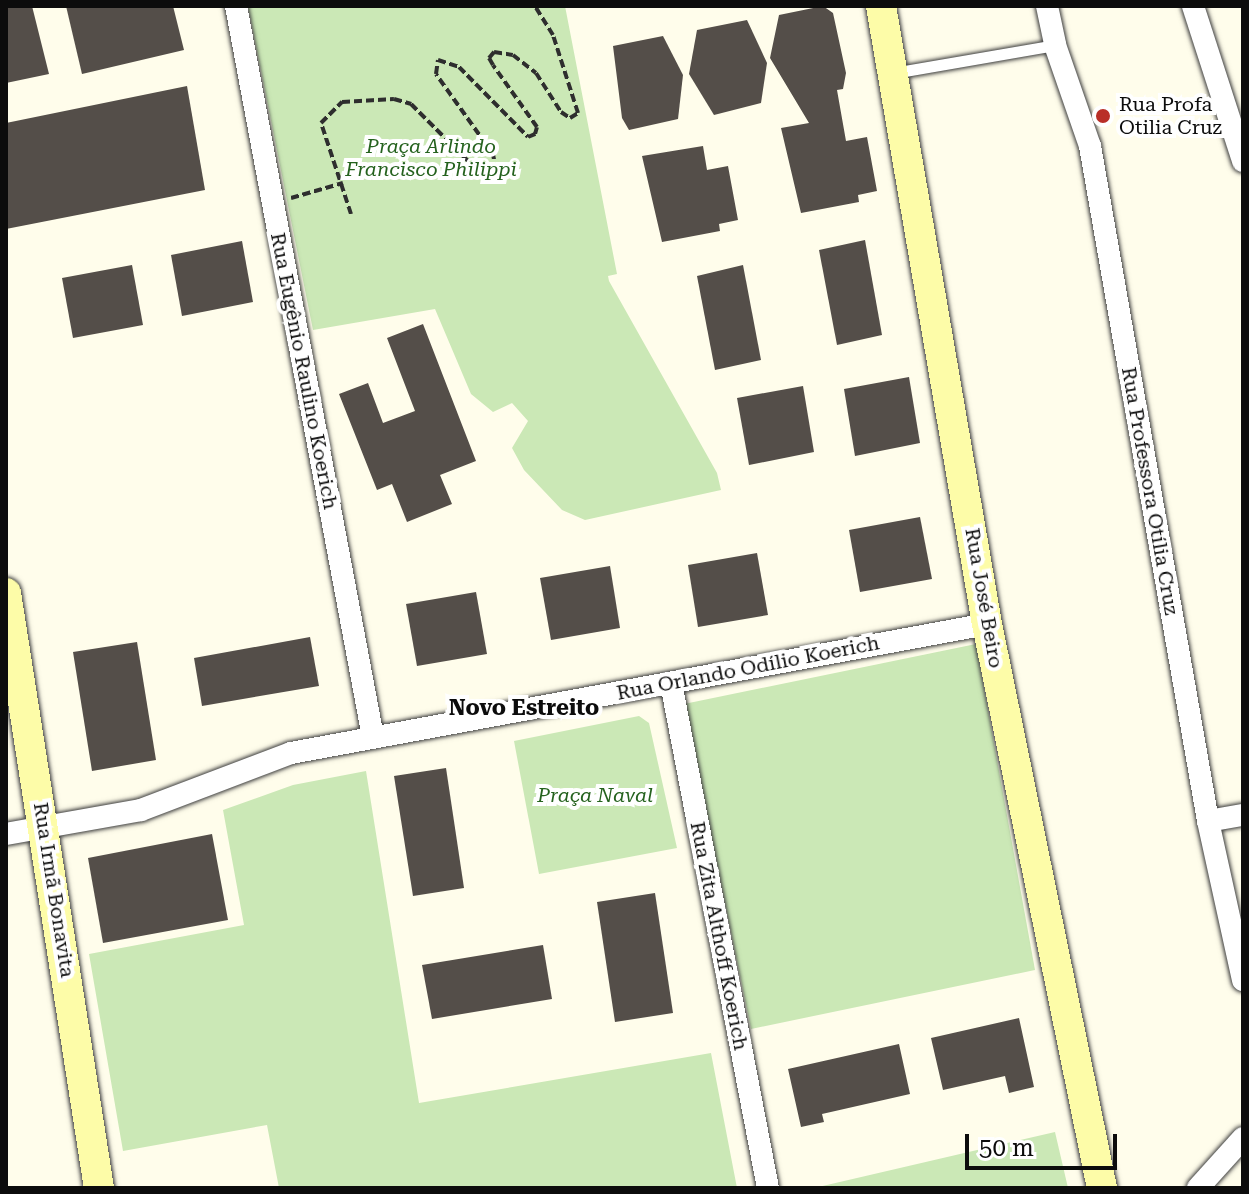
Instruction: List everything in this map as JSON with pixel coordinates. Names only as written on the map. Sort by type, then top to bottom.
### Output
[{"type":"street","name":"Rua Eugênio Raulino Koerich","points":[[236,6],[373,737]]},
{"type":"street","name":"Rua José Beiro","points":[[881,6],[987,624],[1102,1188]]},
{"type":"street","name":"Rua Professora Otília Cruz","points":[[1047,6],[1055,45],[1090,146],[1208,821],[1243,980]]},
{"type":"street","points":[[1193,6],[1243,161]]},
{"type":"street","name":"Rua Irmã Bonavita","points":[[6,593],[99,1188]]},
{"type":"street","name":"Rua Orlando Odílio Koerich","points":[[6,834],[141,810],[262,762],[373,737],[987,624]]},
{"type":"street","name":"Rua Zita Althoff Koerich","points":[[671,683],[768,1188]]},
{"type":"street","points":[[1208,821],[1243,815]]},
{"type":"street","points":[[1198,1188],[1243,1138]]},
{"type":"lane","points":[[893,73],[1055,45]]},
{"type":"path","points":[[351,214],[321,123],[342,102],[394,99],[411,104],[478,171],[488,177],[496,171],[493,154],[436,74],[438,60],[459,67],[528,137],[535,134],[537,127],[493,65],[489,58],[494,52],[502,50],[536,73],[561,112],[570,118],[578,113],[553,35],[535,6]]},
{"type":"path","points":[[273,203],[343,183]]},
{"type":"green space","name":"Praça Arlindo Francisco Philippi","points":[[248,6],[565,6],[617,274],[608,276],[609,281],[717,473],[721,490],[585,520],[562,510],[524,470],[512,448],[528,421],[512,403],[493,412],[471,394],[435,309],[313,330]]},
{"type":"green space","points":[[976,644],[1035,970],[751,1029],[684,704]]},
{"type":"green space","name":"Praça Naval","points":[[639,716],[649,723],[677,848],[539,874],[514,741]]},
{"type":"green space","points":[[366,771],[419,1103],[711,1053],[737,1188],[279,1188],[267,1125],[123,1151],[89,954],[244,925],[223,810],[293,785]]},
{"type":"green space","points":[[1055,1132],[1068,1188],[814,1188]]},
{"type":"building","points":[[6,6],[32,6],[49,74],[6,83]]},
{"type":"building","points":[[66,6],[173,6],[184,50],[82,74]]},
{"type":"building","points":[[823,6],[833,13],[846,73],[843,89],[837,90],[846,141],[867,137],[877,191],[858,195],[859,202],[801,213],[781,128],[809,123],[770,58],[779,15]]},
{"type":"building","points":[[747,20],[767,63],[761,103],[714,115],[689,74],[697,30]]},
{"type":"building","points":[[663,36],[683,75],[678,119],[629,130],[622,118],[613,46]]},
{"type":"building","points":[[187,86],[205,190],[6,229],[6,123]]},
{"type":"building","points":[[703,146],[707,170],[728,166],[738,220],[719,224],[720,231],[662,242],[642,156]]},
{"type":"building","points":[[865,240],[882,335],[837,345],[819,250]]},
{"type":"building","points":[[242,241],[253,302],[182,316],[171,255]]},
{"type":"building","points":[[132,265],[143,325],[73,338],[62,278]]},
{"type":"building","points":[[743,265],[761,360],[715,370],[697,276]]},
{"type":"building","points":[[423,324],[476,461],[440,475],[452,504],[407,522],[392,484],[377,490],[339,394],[368,383],[383,423],[415,411],[387,338]]},
{"type":"building","points":[[909,377],[920,443],[855,456],[844,389]]},
{"type":"building","points":[[803,386],[814,452],[749,465],[737,398]]},
{"type":"building","points":[[920,517],[932,579],[860,592],[849,530]]},
{"type":"building","points":[[757,553],[768,615],[698,627],[688,565]]},
{"type":"building","points":[[610,566],[620,628],[551,640],[540,578]]},
{"type":"building","points":[[476,592],[487,654],[417,666],[406,604]]},
{"type":"building","points":[[310,637],[319,686],[202,706],[194,658]]},
{"type":"building","points":[[137,642],[156,760],[92,771],[73,652]]},
{"type":"building","points":[[446,768],[464,888],[413,896],[394,776]]},
{"type":"building","points":[[212,834],[228,920],[103,943],[88,858]]},
{"type":"building","points":[[655,893],[673,1013],[615,1022],[597,902]]},
{"type":"building","points":[[543,945],[552,999],[432,1019],[422,965]]},
{"type":"building","points":[[1019,1018],[1034,1087],[1009,1093],[1005,1076],[943,1090],[931,1038]]},
{"type":"building","points":[[899,1044],[910,1094],[822,1114],[824,1122],[801,1127],[788,1069]]},
{"type":"place","name":"Rua Profa Otilia Cruz","points":[[1103,116]]},
{"type":"district","name":"Novo Estreito","points":[[524,708]]}]
